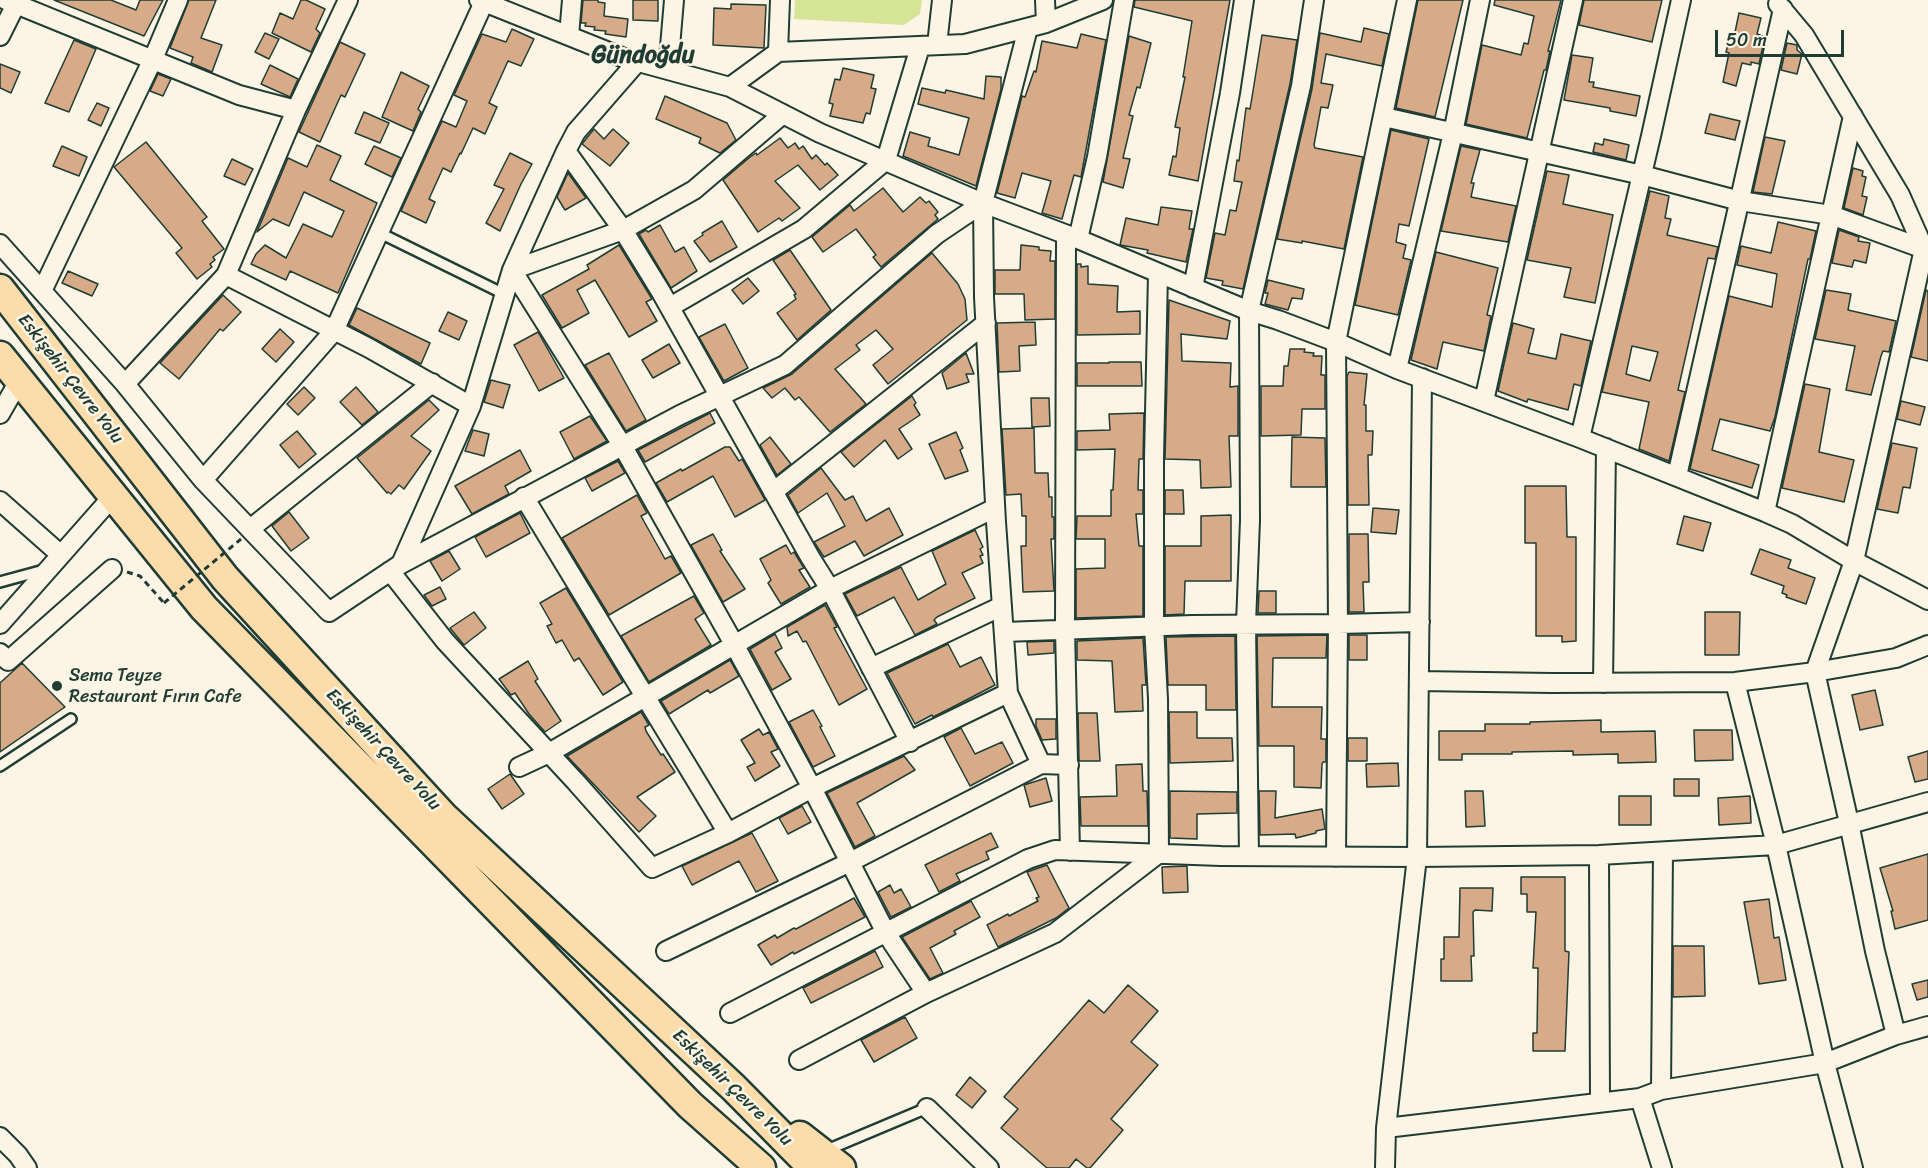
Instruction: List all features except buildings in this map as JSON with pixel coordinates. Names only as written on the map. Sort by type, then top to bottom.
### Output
[{"type":"highway","name":"Eskişehir Çevre Yolu","points":[[0,289],[225,578],[443,816],[734,1088],[825,1163]]},
{"type":"highway","name":"Eskişehir Çevre Yolu","points":[[0,356],[204,608],[690,1106],[761,1168]]},
{"type":"highway","points":[[690,1106],[730,1168]]},
{"type":"street","points":[[42,291],[153,59],[178,0]]},
{"type":"street","points":[[125,384],[226,275],[296,110],[348,0]]},
{"type":"street","points":[[569,36],[572,0]]},
{"type":"street","points":[[668,70],[674,0]]},
{"type":"street","points":[[778,52],[780,0]]},
{"type":"street","points":[[670,307],[804,229],[886,160],[929,46],[942,0]]},
{"type":"street","points":[[1045,0],[1046,23]]},
{"type":"street","points":[[730,87],[778,52],[965,44],[1046,23],[1103,0]]},
{"type":"street","points":[[1070,851],[1065,629],[1072,237],[1097,157],[1124,0]]},
{"type":"street","points":[[1193,288],[1230,93],[1244,0]]},
{"type":"street","points":[[1249,856],[1246,624],[1250,520],[1249,311],[1301,86],[1314,0]]},
{"type":"street","points":[[1336,857],[1338,624],[1336,342],[1407,0]]},
{"type":"street","points":[[1397,369],[1453,133],[1480,0]]},
{"type":"street","points":[[1484,401],[1573,0]]},
{"type":"street","points":[[1580,438],[1681,0]]},
{"type":"street","points":[[203,480],[334,331],[482,1],[637,62],[730,87],[820,133],[983,203],[1072,237],[1249,311],[1336,342],[1397,369],[1606,448],[1765,512],[1792,524],[1854,561],[1928,600]]},
{"type":"street","points":[[0,36],[11,2],[239,95],[296,110]]},
{"type":"street","points":[[1779,5],[1804,34],[1900,195],[1927,250],[1854,561],[1815,672],[1875,951],[1896,1035]]},
{"type":"street","points":[[1677,476],[1740,201],[1779,5]]},
{"type":"street","points":[[1028,28],[983,203],[995,508],[1008,693],[1041,764]]},
{"type":"street","points":[[395,567],[471,406],[512,270],[566,151],[576,132],[637,62]]},
{"type":"street","points":[[512,270],[623,230],[694,190],[783,114]]},
{"type":"street","points":[[1765,512],[1853,116]]},
{"type":"street","points":[[1384,117],[1642,175],[1740,201],[1831,216],[1927,250]]},
{"type":"street","points":[[566,151],[623,230],[670,307],[830,589],[910,742]]},
{"type":"street","points":[[0,244],[125,384],[245,534],[330,612],[395,567],[524,497],[785,364],[937,234],[983,203]]},
{"type":"street","points":[[512,270],[622,446],[734,644],[812,788],[886,933],[926,993]]},
{"type":"street","points":[[1158,274],[1154,458],[1154,626],[1158,699],[1159,853]]},
{"type":"street","points":[[226,275],[432,383],[471,406]]},
{"type":"street","points":[[773,492],[986,323]]},
{"type":"street","points":[[1385,1168],[1386,1128],[1417,857],[1422,378]]},
{"type":"street","points":[[0,414],[19,381]]},
{"type":"street","points":[[245,534],[432,383]]},
{"type":"street","points":[[1603,682],[1606,448]]},
{"type":"street","points":[[0,624],[114,495]]},
{"type":"street","points":[[524,497],[728,833]]},
{"type":"street","points":[[0,501],[55,562]]},
{"type":"street","points":[[519,767],[549,753],[830,589],[995,508]]},
{"type":"street","points":[[395,567],[445,641],[652,868],[728,833],[812,788],[1008,693]]},
{"type":"street","points":[[2,661],[112,568]]},
{"type":"street","points":[[871,668],[1002,606]]},
{"type":"street","points":[[1004,632],[1154,626],[1420,622]]},
{"type":"street","points":[[1419,681],[1735,682],[1815,672],[1896,658],[1928,645]]},
{"type":"street","points":[[1735,682],[1776,845],[1825,1063],[1853,1168]]},
{"type":"street","points":[[666,951],[1041,764],[1069,765]]},
{"type":"street","points":[[730,1013],[1028,859],[1055,850],[1112,854],[1336,857],[1599,855],[1663,852],[1776,845],[1928,802]]},
{"type":"street","points":[[1661,1090],[1663,852]]},
{"type":"street","points":[[800,1060],[926,993],[1055,933],[1159,853]]},
{"type":"street","points":[[1599,855],[1600,1101]]},
{"type":"street","points":[[1386,1128],[1640,1098],[1661,1090],[1825,1063],[1896,1035],[1928,1026]]},
{"type":"street","points":[[1640,1098],[1662,1168]]},
{"type":"street","points":[[927,1108],[989,1168]]},
{"type":"street","points":[[0,1137],[27,1168]]},
{"type":"lane","points":[[378,232],[504,294]]},
{"type":"lane","points":[[0,582],[55,562]]},
{"type":"lane","points":[[0,766],[71,719]]},
{"type":"lane","points":[[825,1163],[927,1108]]},
{"type":"path","points":[[140,576],[164,603],[245,534]]},
{"type":"green space","points":[[795,0],[922,0],[920,14],[904,25],[794,19]]},
{"type":"place","name":"Sema Teyze Restaurant Fırın Cafe","points":[[57,686]]},
{"type":"district","name":"Gündoğdu","points":[[643,56]]}]
